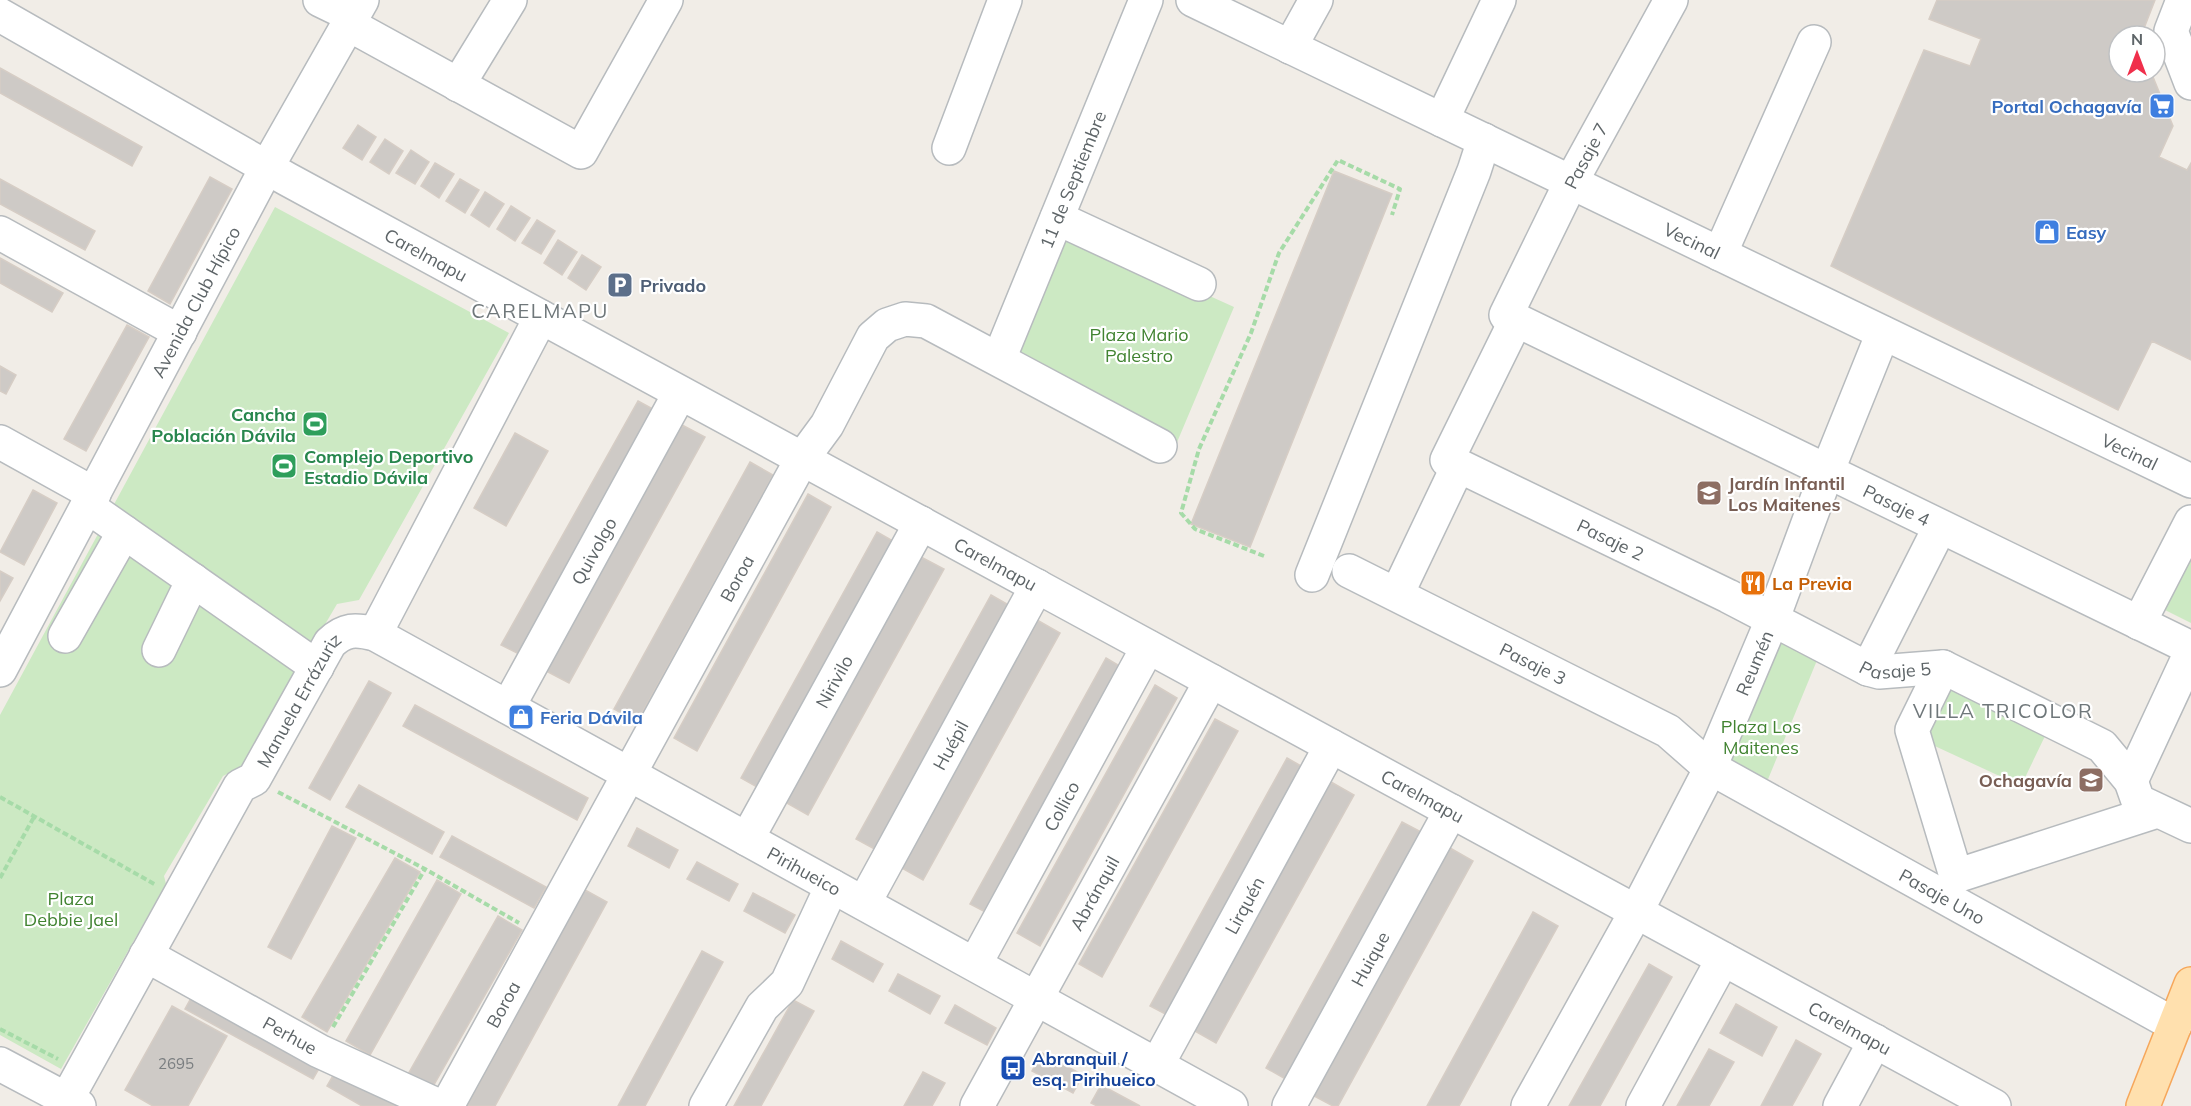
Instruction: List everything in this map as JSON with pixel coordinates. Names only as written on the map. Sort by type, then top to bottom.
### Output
[{"type":"main road","points":[[2143,1106],[2191,984]]},
{"type":"street","points":[[320,0],[354,13],[458,85],[581,152],[666,0]]},
{"type":"street","points":[[458,85],[510,0]]},
{"type":"street","points":[[949,148],[1005,0]]},
{"type":"street","name":"11 de Septiembre","points":[[999,359],[1146,0]]},
{"type":"street","name":"Vecinal","points":[[1193,0],[2191,481]]},
{"type":"street","points":[[1290,47],[1316,0]]},
{"type":"street","points":[[1442,120],[1499,0]]},
{"type":"street","name":"Pasaje 7","points":[[1397,594],[1511,318],[1571,182],[1671,0]]},
{"type":"street","points":[[2183,0],[2171,31],[2191,83]]},
{"type":"street","name":"Avenida Club Hípico","points":[[0,670],[267,168],[354,13]]},
{"type":"street","name":"Carelmapu","points":[[0,15],[267,168],[1994,1106]]},
{"type":"street","points":[[1720,254],[1814,42]]},
{"type":"street","points":[[1312,575],[1474,171],[1484,140]]},
{"type":"street","points":[[1056,218],[1200,284]]},
{"type":"street","points":[[0,233],[180,332]]},
{"type":"street","name":"Manuela Errázuriz","points":[[70,1104],[83,1071],[240,786],[254,779],[330,644],[345,632],[359,630],[375,634],[541,317]]},
{"type":"street","name":"Pasaje 4","points":[[1511,318],[2191,648]]},
{"type":"street","name":"Boroa","points":[[447,1106],[802,459],[827,425],[873,337],[887,325],[905,319],[926,321],[1160,446]]},
{"type":"street","name":"Reumén","points":[[1528,1106],[1636,912],[1709,767],[1773,618],[1827,472],[1883,333]]},
{"type":"street","name":"Quivolgo","points":[[508,707],[680,393]]},
{"type":"street","points":[[0,442],[91,500],[124,532],[317,667]]},
{"type":"street","name":"Pasaje 2","points":[[1452,463],[1773,618]]},
{"type":"street","points":[[2139,622],[2191,522]]},
{"type":"street","name":"Nirivilo","points":[[747,839],[921,523]]},
{"type":"street","points":[[1868,669],[1940,527]]},
{"type":"street","points":[[65,636],[124,532]]},
{"type":"street","name":"Pasaje 3","points":[[1349,571],[1668,731],[1709,767]]},
{"type":"street","points":[[159,650],[193,580]]},
{"type":"street","name":"Huépil","points":[[864,903],[1037,586]]},
{"type":"street","name":"Pasaje 5","points":[[1773,618],[1868,669],[1879,672],[1943,667],[2102,747],[2131,781],[2138,801],[2191,826]]},
{"type":"street","name":"Pirihueico","points":[[375,634],[1231,1106]]},
{"type":"street","name":"Collico","points":[[975,964],[1148,647]]},
{"type":"street","points":[[2131,781],[2191,652]]},
{"type":"street","points":[[1943,667],[1912,730],[1950,887],[2157,811]]},
{"type":"street","name":"Abránquil","points":[[977,1106],[1211,681]]},
{"type":"street","name":"Lirquén","points":[[1157,1065],[1331,746]]},
{"type":"street","name":"Pasaje Uno","points":[[1709,767],[1950,887],[2175,1025]]},
{"type":"street","name":"Huique","points":[[1289,1106],[1451,811]]},
{"type":"street","points":[[706,1106],[762,1007],[787,983],[832,886]]},
{"type":"street","name":"Perhue","points":[[146,956],[319,1052],[439,1106]]},
{"type":"street","points":[[1643,1106],[1723,959]]},
{"type":"street","points":[[1840,1106],[1875,1041]]},
{"type":"street","points":[[0,1064],[70,1104]]},
{"type":"path","points":[[1264,556],[1195,529],[1181,513],[1200,449],[1251,333],[1279,253],[1338,160],[1400,189],[1392,215]]},
{"type":"path","points":[[254,779],[425,869],[541,936]]},
{"type":"path","points":[[0,797],[178,898]]},
{"type":"path","points":[[0,878],[34,817]]},
{"type":"path","points":[[319,1052],[425,869]]},
{"type":"path","points":[[0,1029],[83,1071]]},
{"type":"green space","name":"Complejo Deportivo Estadio Dávila","points":[[275,207],[509,333],[359,600],[337,604],[241,767],[223,776],[164,876],[166,884],[61,1069],[0,1035],[0,715]]},
{"type":"green space","name":"Plaza Mario Palestro","points":[[1064,230],[1234,307],[1175,447],[1015,361]]},
{"type":"green space","points":[[2191,543],[2191,623],[2159,607]]},
{"type":"green space","name":"Plaza Los Maitenes","points":[[1781,633],[1820,653],[1764,789],[1725,767]]},
{"type":"green space","points":[[1949,689],[2046,734],[2021,786],[1924,741]]},
{"type":"building","points":[[1937,0],[2155,0],[2146,24],[2107,24],[2107,84],[2156,84],[2173,126],[2159,157],[2187,170],[2191,163],[2191,360],[2152,341],[2118,410],[1831,266],[1924,50],[1970,66],[1981,39],[1929,19]]},
{"type":"building","points":[[0,68],[142,147],[132,166],[0,93]]},
{"type":"building","points":[[358,125],[376,137],[362,160],[343,148]]},
{"type":"building","points":[[385,139],[403,151],[389,174],[370,162]]},
{"type":"building","points":[[411,150],[429,162],[415,184],[396,173]]},
{"type":"building","points":[[435,163],[454,174],[439,198],[421,186]]},
{"type":"building","points":[[1334,171],[1392,194],[1250,547],[1191,524]]},
{"type":"building","points":[[210,177],[232,189],[170,304],[148,291]]},
{"type":"building","points":[[0,179],[95,231],[85,250],[0,204]]},
{"type":"building","points":[[460,179],[479,190],[465,213],[446,201]]},
{"type":"building","points":[[485,192],[504,204],[489,227],[471,215]]},
{"type":"building","points":[[511,206],[530,218],[515,241],[497,229]]},
{"type":"building","points":[[537,220],[555,231],[541,254],[522,243]]},
{"type":"building","points":[[558,240],[577,252],[562,275],[544,263]]},
{"type":"building","points":[[582,255],[601,267],[586,290],[568,278]]},
{"type":"building","points":[[0,258],[63,293],[52,312],[0,283]]},
{"type":"building","points":[[127,325],[149,337],[86,451],[64,439]]},
{"type":"building","points":[[0,366],[16,375],[6,394],[0,391]]},
{"type":"building","points":[[638,401],[662,414],[525,657],[501,645]]},
{"type":"building","points":[[682,425],[705,437],[569,683],[546,671]]},
{"type":"building","points":[[515,433],[548,451],[506,526],[474,508]]},
{"type":"building","points":[[750,462],[773,475],[637,722],[614,709]]},
{"type":"building","points":[[33,490],[57,503],[24,565],[0,552]]},
{"type":"building","points":[[808,494],[831,507],[697,751],[674,738]]},
{"type":"building","points":[[877,532],[900,545],[764,791],[741,778]]},
{"type":"building","points":[[921,557],[944,569],[808,815],[785,802]]},
{"type":"building","points":[[0,571],[13,578],[0,601]]},
{"type":"building","points":[[991,595],[1014,608],[880,852],[856,839]]},
{"type":"building","points":[[1037,620],[1060,633],[923,880],[900,867]]},
{"type":"building","points":[[1106,658],[1128,671],[993,916],[970,904]]},
{"type":"building","points":[[369,681],[391,693],[330,800],[309,788]]},
{"type":"building","points":[[1155,685],[1177,698],[1040,946],[1017,933]]},
{"type":"building","points":[[415,705],[588,798],[577,820],[403,726]]},
{"type":"building","points":[[1215,719],[1238,731],[1102,977],[1079,964]]},
{"type":"building","points":[[1287,758],[1310,771],[1173,1018],[1150,1006]]},
{"type":"building","points":[[1331,782],[1354,795],[1216,1043],[1193,1030]]},
{"type":"building","points":[[359,785],[444,832],[432,854],[346,807]]},
{"type":"building","points":[[1402,822],[1425,834],[1289,1081],[1266,1068]]},
{"type":"building","points":[[332,826],[356,838],[291,959],[268,947]]},
{"type":"building","points":[[637,828],[678,850],[669,868],[628,846]]},
{"type":"building","points":[[452,836],[546,887],[534,908],[440,857]]},
{"type":"building","points":[[1450,848],[1473,861],[1338,1106],[1333,1106],[1314,1096]]},
{"type":"building","points":[[395,858],[420,872],[327,1032],[302,1017]]},
{"type":"building","points":[[697,862],[738,884],[729,901],[687,879]]},
{"type":"building","points":[[437,880],[461,894],[370,1055],[346,1041]]},
{"type":"building","points":[[585,890],[607,902],[495,1106],[467,1106]]},
{"type":"building","points":[[753,893],[795,915],[785,933],[744,911]]},
{"type":"building","points":[[1533,912],[1558,926],[1459,1106],[1427,1106]]},
{"type":"building","points":[[498,916],[522,930],[431,1090],[407,1076]]},
{"type":"building","points":[[841,941],[883,964],[873,982],[832,959]]},
{"type":"building","points":[[702,951],[723,962],[645,1106],[618,1106]]},
{"type":"building","points":[[1649,964],[1672,977],[1600,1106],[1569,1106]]},
{"type":"building","points":[[898,974],[940,996],[930,1014],[889,991]]},
{"type":"building","points":[[196,989],[325,1058],[313,1079],[185,1009]]},
{"type":"building","points":[[793,1000],[814,1011],[761,1106],[734,1106]]},
{"type":"building","points":[[1736,1004],[1777,1027],[1762,1056],[1720,1033]]},
{"type":"building","points":[[955,1005],[996,1028],[987,1045],[945,1023]]},
{"type":"building","points":[[172,1006],[227,1036],[188,1106],[153,1106],[125,1090]]},
{"type":"building","points":[[1796,1040],[1821,1054],[1792,1106],[1761,1106]]},
{"type":"building","points":[[1709,1049],[1734,1062],[1709,1106],[1677,1106]]},
{"type":"building","points":[[1042,1053],[1083,1075],[1073,1093],[1032,1071]]},
{"type":"building","points":[[338,1067],[408,1106],[362,1106],[327,1086]]},
{"type":"building","points":[[923,1072],[945,1083],[932,1106],[904,1106]]},
{"type":"building","points":[[1101,1085],[1140,1106],[1097,1106],[1091,1103]]},
{"type":"place","name":"Portal Ochagavía","points":[[2162,106]]},
{"type":"place","name":"Easy","points":[[2047,232]]},
{"type":"place","name":"Privado","points":[[620,285]]},
{"type":"place","name":"Cancha Población Dávila","points":[[315,424]]},
{"type":"place","name":"Complejo Deportivo Estadio Dávila","points":[[284,466]]},
{"type":"place","name":"Jardín Infantil Los Maitenes","points":[[1709,493]]},
{"type":"place","name":"La Previa","points":[[1753,583]]},
{"type":"place","name":"Feria Dávila","points":[[521,717]]},
{"type":"place","name":"Ochagavía","points":[[2091,780]]},
{"type":"place","name":"Abranquil / esq. Pirihueico","points":[[1013,1068]]},
{"type":"district","name":"CARELMAPU","points":[[540,310]]},
{"type":"district","name":"VILLA TRICOLOR","points":[[2003,710]]},
{"type":"park label","name":"Plaza Debbie Jael","points":[[71,908]]}]
